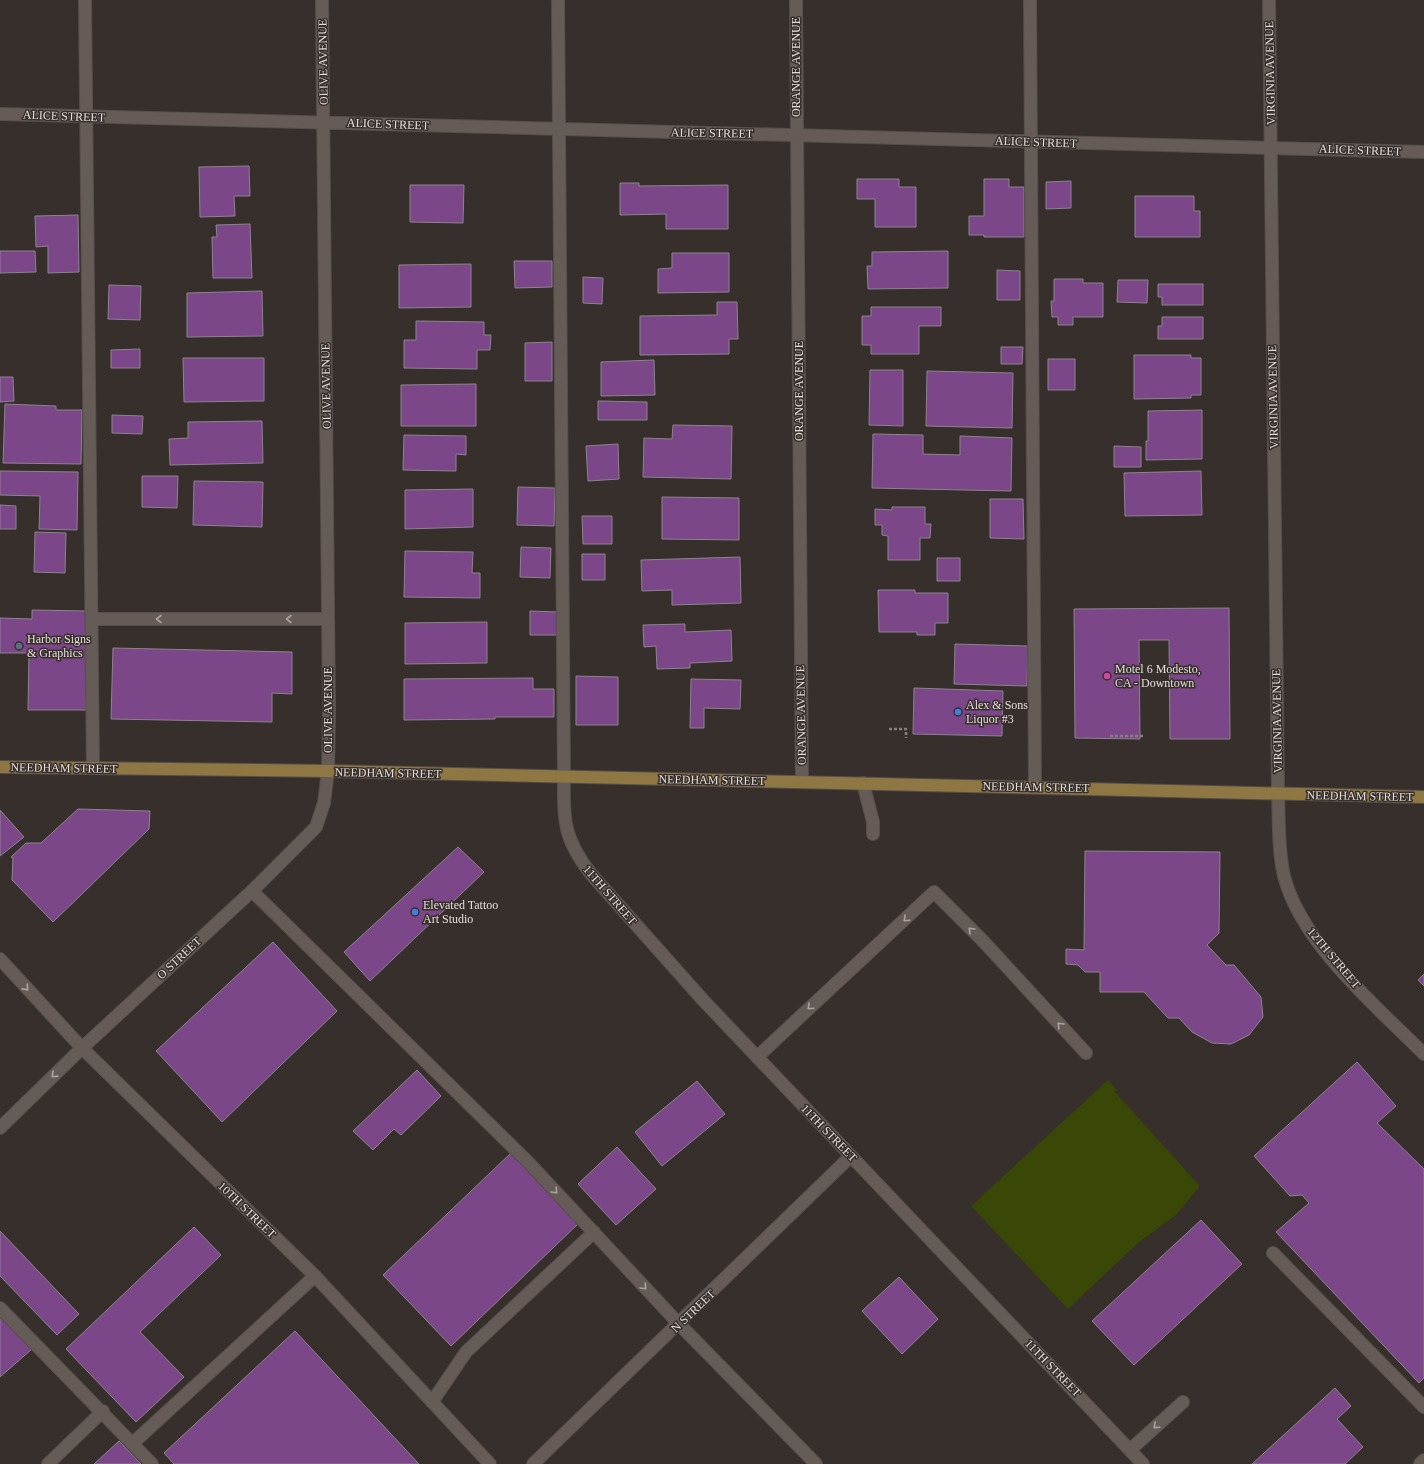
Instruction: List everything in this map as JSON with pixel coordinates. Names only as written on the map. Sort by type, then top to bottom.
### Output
[{"type":"main road","name":"NEEDHAM STREET","points":[[0,767],[328,771],[564,778],[863,783],[1424,797]]},
{"type":"street","points":[[85,0],[93,768]]},
{"type":"street","name":"OLIVE AVENUE","points":[[322,0],[328,771]]},
{"type":"street","name":"11TH STREET","points":[[558,0],[564,778],[565,824],[574,849],[591,874],[703,1000],[1143,1464]]},
{"type":"street","name":"ORANGE AVENUE","points":[[796,0],[802,782]]},
{"type":"street","points":[[1030,0],[1035,787]]},
{"type":"street","name":"VIRGINIA AVENUE","points":[[1269,0],[1278,794]]},
{"type":"street","name":"ALICE STREET","points":[[0,114],[1424,152]]},
{"type":"street","points":[[91,619],[328,619]]},
{"type":"street","name":"O STREET","points":[[0,1128],[82,1048],[252,891],[316,827],[324,803],[328,771]]},
{"type":"street","points":[[863,783],[873,822],[873,834]]},
{"type":"street","name":"12TH STREET","points":[[1278,794],[1281,854],[1284,876],[1295,906],[1314,937],[1338,966],[1424,1054]]},
{"type":"street","points":[[252,891],[529,1163],[679,1324],[816,1464]]},
{"type":"street","points":[[757,1058],[934,892],[984,942],[1086,1053]]},
{"type":"street","name":"10TH STREET","points":[[0,959],[82,1048],[315,1276],[490,1464]]},
{"type":"street","name":"N STREET","points":[[533,1464],[851,1156]]},
{"type":"street","points":[[432,1402],[466,1352],[594,1232]]},
{"type":"street","points":[[1273,1253],[1424,1407]]},
{"type":"street","points":[[133,1443],[315,1276]]},
{"type":"street","points":[[0,1308],[152,1464]]},
{"type":"street","points":[[1130,1450],[1182,1402]]},
{"type":"street","points":[[48,1464],[102,1411]]},
{"type":"street","points":[[1420,1464],[1424,1460]]},
{"type":"path","points":[[889,729],[906,729],[906,738]]},
{"type":"path","points":[[1110,736],[1143,736]]},
{"type":"green space","points":[[1108,1080],[1117,1090],[1115,1092],[1200,1186],[1176,1215],[1138,1243],[1068,1309],[971,1206]]},
{"type":"building","points":[[249,166],[250,196],[234,196],[235,216],[200,217],[199,167]]},
{"type":"building","points":[[857,179],[899,179],[899,187],[916,187],[916,227],[875,227],[875,199],[857,199]]},
{"type":"building","points":[[984,179],[1009,179],[1009,187],[1024,187],[1024,237],[984,237],[984,235],[969,235],[969,216],[984,216]]},
{"type":"building","points":[[1071,181],[1071,208],[1046,209],[1046,182]]},
{"type":"building","points":[[620,183],[639,183],[639,186],[728,185],[728,229],[666,229],[666,214],[620,215]]},
{"type":"building","points":[[410,185],[464,185],[463,223],[410,222]]},
{"type":"building","points":[[1135,196],[1194,196],[1194,211],[1200,211],[1200,237],[1135,237]]},
{"type":"building","points":[[78,215],[79,272],[48,273],[48,246],[36,247],[35,216]]},
{"type":"building","points":[[250,224],[252,278],[213,278],[212,237],[217,237],[216,225]]},
{"type":"building","points":[[0,251],[35,251],[36,272],[0,273]]},
{"type":"building","points":[[948,251],[948,288],[868,289],[867,266],[872,266],[872,252]]},
{"type":"building","points":[[672,253],[729,253],[729,292],[658,293],[658,269],[672,268]]},
{"type":"building","points":[[514,261],[552,261],[552,287],[515,288]]},
{"type":"building","points":[[471,264],[471,307],[399,308],[399,265]]},
{"type":"building","points":[[997,270],[1020,271],[1020,300],[997,300]]},
{"type":"building","points":[[583,277],[603,278],[602,304],[583,303]]},
{"type":"building","points":[[1054,279],[1083,279],[1083,283],[1103,283],[1103,317],[1073,317],[1073,325],[1058,325],[1058,317],[1052,317],[1051,301],[1054,301]]},
{"type":"building","points":[[1118,280],[1148,280],[1147,303],[1117,302]]},
{"type":"building","points":[[1158,284],[1203,284],[1203,305],[1162,305],[1162,297],[1158,297]]},
{"type":"building","points":[[109,285],[141,286],[140,320],[108,319]]},
{"type":"building","points":[[262,291],[263,336],[187,337],[187,293]]},
{"type":"building","points":[[717,302],[737,302],[738,339],[729,339],[729,354],[640,355],[640,316],[717,315]]},
{"type":"building","points":[[871,307],[941,307],[941,326],[919,326],[919,354],[871,354],[871,345],[862,345],[862,316],[871,316]]},
{"type":"building","points":[[1162,317],[1203,317],[1203,339],[1158,339],[1158,326],[1162,326]]},
{"type":"building","points":[[416,321],[484,322],[484,335],[491,335],[490,350],[477,350],[477,369],[404,368],[404,340],[416,340]]},
{"type":"building","points":[[552,342],[552,381],[525,381],[525,343]]},
{"type":"building","points":[[1001,347],[1023,347],[1022,364],[1001,364]]},
{"type":"building","points":[[140,349],[140,368],[111,368],[111,350]]},
{"type":"building","points":[[1134,355],[1191,355],[1191,358],[1201,358],[1201,395],[1191,395],[1191,398],[1134,399]]},
{"type":"building","points":[[183,358],[264,358],[264,401],[184,402]]},
{"type":"building","points":[[1048,359],[1075,359],[1075,390],[1048,390]]},
{"type":"building","points":[[654,360],[655,395],[601,396],[601,362]]},
{"type":"building","points":[[870,370],[903,370],[903,426],[869,425]]},
{"type":"building","points":[[927,371],[1013,373],[1012,428],[926,426]]},
{"type":"building","points":[[0,377],[13,377],[14,401],[0,402]]},
{"type":"building","points":[[476,384],[476,426],[401,426],[401,385]]},
{"type":"building","points":[[598,401],[647,402],[647,420],[598,420]]},
{"type":"building","points":[[5,404],[56,406],[56,410],[82,410],[81,464],[3,463]]},
{"type":"building","points":[[1202,410],[1202,459],[1146,460],[1146,441],[1148,441],[1148,411]]},
{"type":"building","points":[[112,415],[143,416],[142,434],[112,433]]},
{"type":"building","points":[[262,421],[263,463],[170,465],[169,439],[188,438],[188,422]]},
{"type":"building","points":[[673,425],[732,426],[731,479],[643,477],[644,438],[672,439]]},
{"type":"building","points":[[873,434],[923,435],[923,454],[960,455],[960,436],[1012,438],[1011,491],[872,488]]},
{"type":"building","points":[[404,435],[466,436],[466,455],[456,454],[456,471],[403,470]]},
{"type":"building","points":[[618,444],[619,479],[588,481],[586,446]]},
{"type":"building","points":[[1114,446],[1141,447],[1141,467],[1114,467]]},
{"type":"building","points":[[0,471],[78,472],[77,530],[39,529],[40,496],[0,495]]},
{"type":"building","points":[[1201,471],[1202,515],[1125,516],[1124,473]]},
{"type":"building","points":[[142,476],[178,476],[177,508],[142,507]]},
{"type":"building","points":[[194,481],[263,482],[262,527],[193,525]]},
{"type":"building","points":[[518,487],[555,488],[554,526],[517,525]]},
{"type":"building","points":[[473,489],[473,527],[405,529],[405,490]]},
{"type":"building","points":[[662,497],[739,498],[739,540],[662,539]]},
{"type":"building","points":[[990,499],[1023,499],[1024,539],[990,538]]},
{"type":"building","points":[[0,505],[16,506],[16,529],[0,529]]},
{"type":"building","points":[[892,507],[925,507],[925,524],[931,524],[930,538],[920,538],[920,560],[888,560],[888,536],[882,535],[882,525],[875,525],[875,509],[892,510]]},
{"type":"building","points":[[582,516],[612,516],[612,544],[583,544]]},
{"type":"building","points":[[35,532],[66,533],[65,573],[34,572]]},
{"type":"building","points":[[521,547],[551,548],[550,578],[520,577]]},
{"type":"building","points":[[405,551],[473,552],[472,573],[480,573],[480,598],[404,597]]},
{"type":"building","points":[[582,554],[605,554],[605,580],[582,580]]},
{"type":"building","points":[[740,557],[741,603],[672,605],[672,590],[642,591],[641,560]]},
{"type":"building","points":[[937,558],[960,558],[960,581],[937,581]]},
{"type":"building","points":[[878,590],[915,590],[915,593],[948,593],[948,623],[935,623],[935,635],[917,635],[917,632],[879,632]]},
{"type":"building","name":"Motel 6 Modesto, CA - Downtown","points":[[1229,608],[1230,739],[1170,739],[1169,640],[1139,640],[1140,739],[1075,738],[1074,609]]},
{"type":"building","points":[[32,610],[87,611],[86,710],[28,710],[29,653],[0,653],[0,618],[32,619]]},
{"type":"building","points":[[530,611],[558,612],[557,635],[530,635]]},
{"type":"building","points":[[487,622],[487,663],[405,664],[405,623]]},
{"type":"building","points":[[685,624],[685,632],[731,630],[732,661],[690,663],[690,668],[657,669],[656,646],[644,647],[643,625]]},
{"type":"building","points":[[955,644],[1028,646],[1027,686],[954,684]]},
{"type":"building","points":[[113,648],[292,652],[292,694],[272,693],[272,722],[111,719]]},
{"type":"building","points":[[576,676],[618,677],[618,725],[576,725]]},
{"type":"building","points":[[533,678],[533,689],[554,689],[554,717],[404,720],[404,679]]},
{"type":"building","points":[[691,679],[741,680],[740,709],[704,708],[704,728],[690,728]]},
{"type":"building","name":"Alex & Sons Liquor #3","points":[[914,688],[1003,691],[1002,736],[913,734]]},
{"type":"building","points":[[78,809],[150,811],[149,829],[53,922],[12,880],[13,858],[11,857],[26,843],[41,843]]},
{"type":"building","points":[[0,810],[24,837],[0,856]]},
{"type":"building","name":"Elevated Tattoo Art Studio","points":[[458,847],[484,872],[370,981],[344,952]]},
{"type":"building","points":[[1085,851],[1220,852],[1219,933],[1207,945],[1226,965],[1234,965],[1261,997],[1263,1017],[1249,1035],[1231,1044],[1212,1043],[1192,1032],[1179,1018],[1168,1018],[1144,992],[1100,992],[1100,972],[1085,972],[1078,965],[1066,964],[1066,949],[1084,950]]},
{"type":"building","points":[[273,942],[337,1011],[222,1122],[156,1051]]},
{"type":"building","points":[[1424,974],[1424,986],[1418,980]]},
{"type":"building","points":[[1357,1062],[1396,1106],[1377,1123],[1424,1169],[1424,1378],[1419,1383],[1276,1232],[1309,1203],[1302,1195],[1290,1196],[1254,1156]]},
{"type":"building","points":[[417,1070],[441,1096],[401,1135],[394,1129],[373,1150],[353,1131]]},
{"type":"building","points":[[697,1081],[725,1114],[662,1166],[635,1132]]},
{"type":"building","points":[[617,1147],[656,1189],[616,1225],[578,1184]]},
{"type":"building","points":[[512,1152],[580,1222],[451,1346],[383,1275]]},
{"type":"building","points":[[1201,1220],[1242,1264],[1134,1365],[1092,1321]]},
{"type":"building","points":[[194,1227],[221,1255],[140,1332],[184,1377],[136,1422],[66,1349]]},
{"type":"building","points":[[0,1231],[79,1314],[57,1335],[0,1276]]},
{"type":"building","points":[[899,1277],[938,1319],[902,1354],[862,1311]]},
{"type":"building","points":[[0,1314],[32,1349],[0,1377]]},
{"type":"building","points":[[295,1331],[419,1464],[174,1464],[164,1453]]},
{"type":"building","points":[[1335,1388],[1351,1406],[1337,1419],[1363,1447],[1345,1464],[1252,1464]]},
{"type":"building","points":[[119,1441],[141,1464],[94,1464]]},
{"type":"place","name":"Harbor Signs & Graphics","points":[[19,646]]},
{"type":"place","name":"Motel 6 Modesto, CA - Downtown","points":[[1107,676]]},
{"type":"place","name":"Alex & Sons Liquor #3","points":[[958,712]]},
{"type":"place","name":"Elevated Tattoo Art Studio","points":[[415,912]]}]
